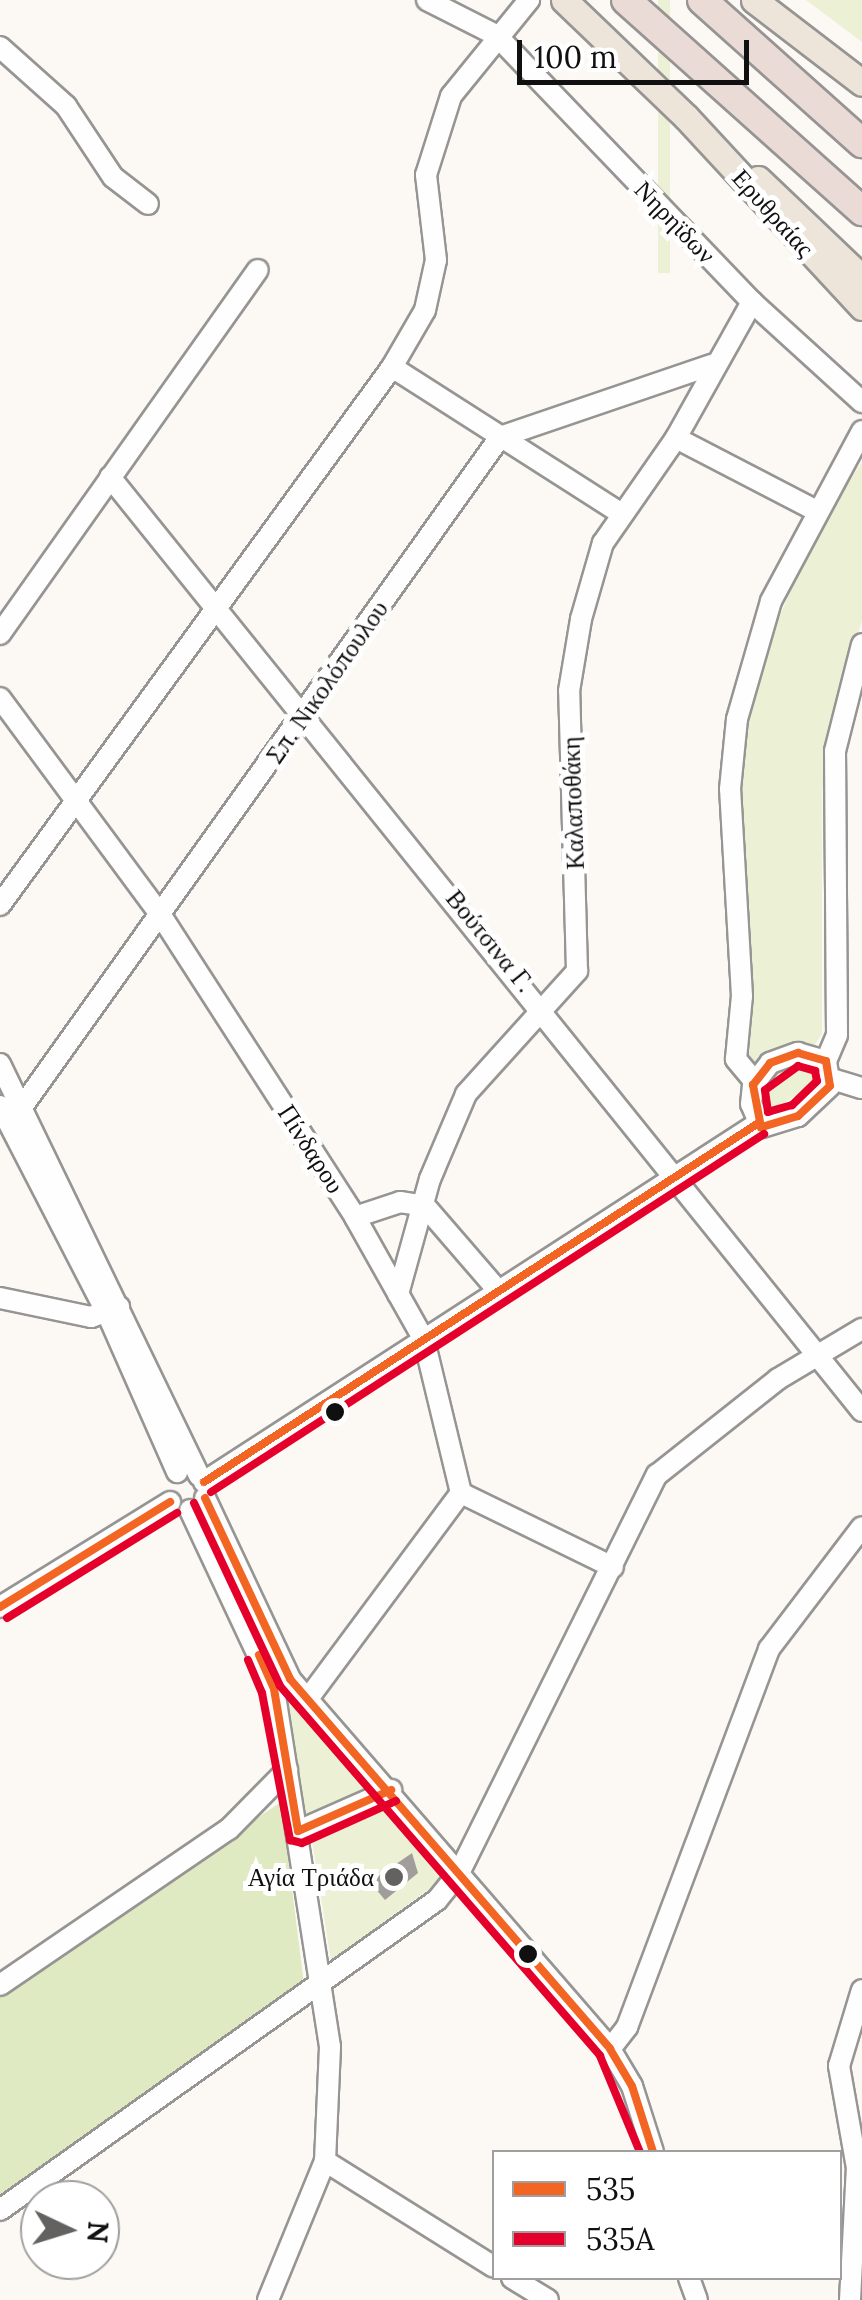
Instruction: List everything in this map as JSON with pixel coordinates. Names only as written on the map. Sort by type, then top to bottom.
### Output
[{"type":"highway","points":[[626,0],[862,211]]},
{"type":"highway","points":[[702,0],[862,143]]},
{"type":"main road","name":"Ερυθραίας","points":[[564,0],[862,278]]},
{"type":"main road","points":[[754,0],[862,84]]},
{"type":"main road","name":"Ερυθραίας","points":[[686,117],[862,307]]},
{"type":"street","name":"Νηρηϊδων","points":[[427,0],[496,35],[752,302],[862,402]]},
{"type":"street","points":[[0,905],[218,612],[392,367],[425,310],[436,260],[426,175],[451,96],[496,35],[529,0]]},
{"type":"street","points":[[0,47],[66,106],[113,177],[148,204]]},
{"type":"street","points":[[0,634],[258,270]]},
{"type":"street","name":"Καλαποθάκη","points":[[398,1294],[424,1206],[466,1094],[578,970],[569,691],[594,572],[620,513],[676,438],[712,365],[752,302]]},
{"type":"street","points":[[500,437],[712,365]]},
{"type":"street","points":[[392,367],[620,513]]},
{"type":"street","points":[[757,1124],[755,1082],[736,1059],[742,996],[731,773],[760,631],[815,510],[862,432]]},
{"type":"street","name":"Σπ. Νικολόπουλου","points":[[22,1106],[500,437]]},
{"type":"street","points":[[676,438],[815,510]]},
{"type":"street","name":"Βούτσινα Γ.","points":[[110,477],[218,612],[306,712],[862,1411]]},
{"type":"street","points":[[0,1607],[170,1502],[199,1491],[757,1124],[773,1128],[798,1116],[829,1070],[837,1035],[831,801],[844,697],[862,644]]},
{"type":"street","name":"Πίνδαρου","points":[[0,698],[160,914],[355,1216],[424,1340],[462,1492]]},
{"type":"street","points":[[755,1082],[778,1058],[829,1070],[862,1088]]},
{"type":"street","points":[[0,1064],[280,1661],[308,1700],[391,1790],[610,2049],[632,2086],[652,2150]]},
{"type":"street","points":[[0,1106],[115,1309],[176,1472],[199,1491],[274,1689],[321,1984],[333,2106],[325,2161],[268,2300]]},
{"type":"street","points":[[355,1216],[400,1202],[424,1206],[500,1293]]},
{"type":"street","points":[[0,1298],[115,1309]]},
{"type":"street","points":[[0,2210],[437,1900],[459,1873],[657,1475],[816,1354],[862,1328]]},
{"type":"street","points":[[170,1502],[166,1486],[176,1472]]},
{"type":"street","points":[[308,1700],[462,1492],[613,1567]]},
{"type":"street","points":[[610,2049],[626,2027],[770,1649],[862,1527]]},
{"type":"street","points":[[0,1985],[229,1829],[287,1770]]},
{"type":"street","points":[[298,1831],[391,1790]]},
{"type":"street","points":[[850,2300],[857,2168],[839,2066],[862,1990]]},
{"type":"street","points":[[325,2161],[492,2265]]},
{"type":"street","points":[[515,2280],[548,2300]]},
{"type":"green space","points":[[658,0],[670,0],[670,273],[658,273]]},
{"type":"green space","points":[[806,0],[862,0],[862,42]]},
{"type":"green space","points":[[862,462],[862,621],[833,711],[822,792],[822,1034],[812,1049],[779,1047],[756,1070],[745,1055],[741,738],[766,648],[818,527]]},
{"type":"green space","points":[[804,1062],[819,1067],[820,1081],[763,1115],[766,1078]]},
{"type":"green space","points":[[293,1695],[376,1787],[303,1820],[284,1703]]},
{"type":"green space","points":[[281,1802],[304,1984],[28,2180],[20,2180],[20,2186],[0,2200],[0,1993]]},
{"type":"green space","points":[[389,1808],[447,1876],[331,1961],[312,1840]]},
{"type":"building","name":"Αγία Τριάδα","points":[[412,1853],[418,1873],[385,1900],[370,1882]]},
{"type":"transit line","name":"535","points":[[798,1053],[826,1061],[830,1086],[798,1116],[761,1127],[753,1085],[770,1063],[798,1053]]},
{"type":"transit line","name":"535A","points":[[798,1066],[815,1071],[817,1081],[792,1105],[768,1112],[765,1090],[798,1066]]},
{"type":"transit line","name":"535","points":[[204,1482],[757,1124]]},
{"type":"transit line","name":"535A","points":[[211,1492],[764,1134]]},
{"type":"transit line","name":"535","points":[[205,1498],[290,1679],[610,2049],[632,2086],[652,2150]]},
{"type":"transit line","name":"535","points":[[0,1607],[170,1502]]},
{"type":"transit line","name":"535A","points":[[194,1503],[280,1686],[600,2056],[639,2150]]},
{"type":"transit line","name":"535A","points":[[7,1618],[177,1513]]},
{"type":"transit line","name":"535","points":[[259,1655],[274,1689],[298,1831],[391,1790]]},
{"type":"transit line","name":"535A","points":[[248,1660],[262,1693],[290,1840],[302,1843],[396,1801]]},
{"type":"place","name":"Αγία Τριάδα","points":[[394,1877]]}]
